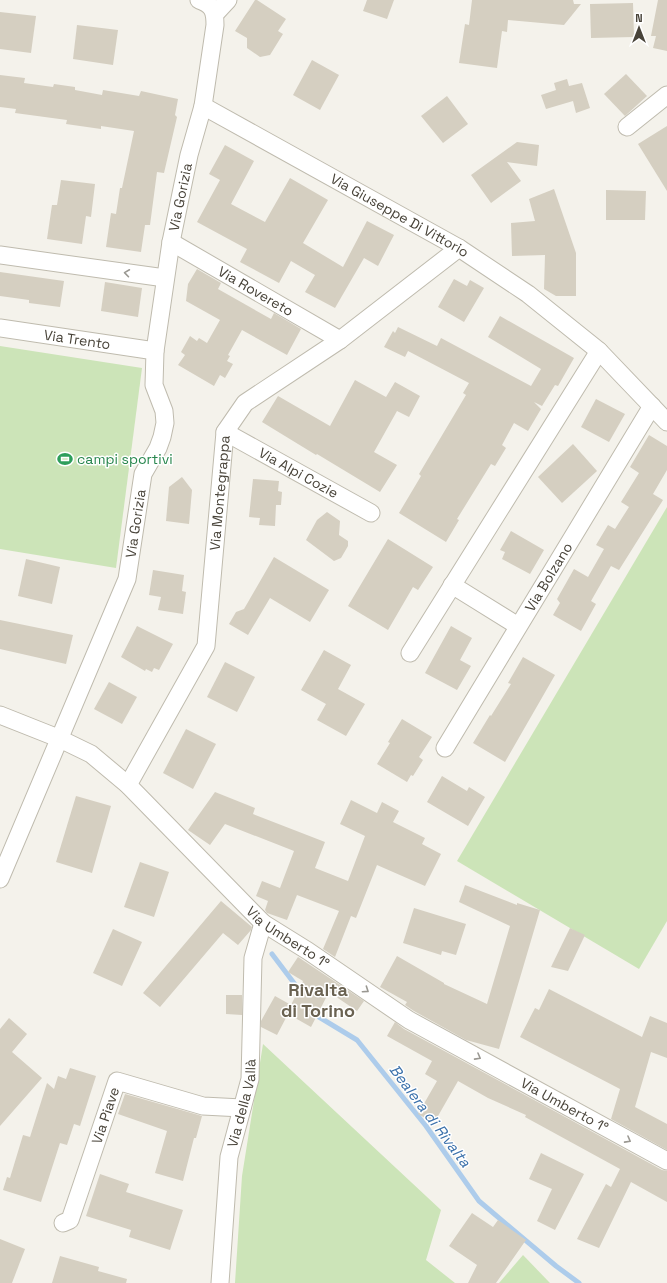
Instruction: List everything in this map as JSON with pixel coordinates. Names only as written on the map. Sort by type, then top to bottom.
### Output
[{"type":"street","points":[[199,0],[211,7],[215,14],[215,25],[203,106]]},
{"type":"street","points":[[215,14],[228,0]]},
{"type":"street","points":[[627,127],[667,95]]},
{"type":"street","name":"Via Gorizia","points":[[0,879],[58,738],[127,579],[143,474],[154,457],[162,437],[165,423],[164,411],[154,385],[155,351],[171,242],[190,155],[203,106]]},
{"type":"street","name":"Via Giuseppe Di Vittorio","points":[[203,106],[460,248],[528,294],[599,351],[667,422]]},
{"type":"street","name":"Via Rovereto","points":[[171,242],[340,340]]},
{"type":"street","name":"Via Montegrappa","points":[[128,785],[206,646],[225,432],[244,403],[340,340],[460,248]]},
{"type":"street","points":[[0,255],[166,278]]},
{"type":"street","name":"Via Trento","points":[[0,328],[155,351]]},
{"type":"street","points":[[410,653],[599,351]]},
{"type":"street","name":"Via Bolzano","points":[[445,748],[652,406]]},
{"type":"street","name":"Via Alpi Cozie","points":[[225,432],[371,513]]},
{"type":"street","points":[[452,585],[518,626]]},
{"type":"street","name":"Via Umberto 1°","points":[[0,715],[58,738],[91,754],[128,785],[263,923],[308,951],[409,1020],[667,1161]]},
{"type":"street","name":"Via della Vallà","points":[[220,1283],[229,1157],[250,1079],[253,958],[263,923]]},
{"type":"street","name":"Via Piave","points":[[63,1223],[70,1220],[117,1081],[203,1106],[242,1108]]},
{"type":"green space","name":"campi sportivi","points":[[0,346],[142,368],[116,568],[0,549]]},
{"type":"green space","points":[[667,507],[667,921],[639,969],[457,861]]},
{"type":"green space","points":[[263,1044],[441,1210],[426,1260],[455,1283],[235,1283],[242,1176]]},
{"type":"green space","points":[[523,1255],[550,1283],[499,1283]]},
{"type":"building","points":[[255,0],[286,19],[278,31],[283,34],[270,55],[260,57],[247,48],[247,38],[235,31]]},
{"type":"building","points":[[367,0],[394,0],[387,19],[363,11]]},
{"type":"building","points":[[472,0],[573,0],[574,4],[581,4],[564,25],[508,20],[507,32],[502,31],[497,68],[459,63],[465,24],[469,25]]},
{"type":"building","points":[[658,0],[667,0],[667,51],[653,48],[656,36],[651,36]]},
{"type":"building","points":[[633,3],[634,37],[591,38],[590,4]]},
{"type":"building","points":[[0,12],[36,16],[31,53],[0,49]]},
{"type":"building","points":[[77,25],[118,30],[113,65],[73,59]]},
{"type":"building","points":[[312,60],[339,75],[320,110],[293,95]]},
{"type":"building","points":[[626,74],[647,96],[625,116],[604,94]]},
{"type":"building","points":[[0,75],[25,78],[24,83],[53,87],[54,84],[75,87],[75,90],[102,95],[103,90],[139,96],[141,91],[178,99],[175,115],[177,117],[164,173],[157,172],[150,225],[145,225],[141,252],[106,247],[111,213],[116,214],[120,188],[122,188],[134,131],[101,126],[101,129],[66,124],[67,120],[15,113],[16,109],[0,107]]},
{"type":"building","points":[[567,79],[569,86],[582,83],[590,108],[576,113],[573,101],[546,109],[541,95],[556,90],[554,83]]},
{"type":"building","points":[[447,96],[468,124],[443,143],[421,116]]},
{"type":"building","points":[[667,126],[667,191],[638,144]]},
{"type":"building","points":[[517,142],[539,145],[537,166],[507,162],[521,181],[491,203],[471,175]]},
{"type":"building","points":[[225,145],[254,161],[231,204],[265,222],[290,178],[328,200],[303,243],[343,267],[367,221],[394,235],[378,266],[364,258],[335,308],[305,292],[315,275],[291,261],[279,283],[240,262],[247,249],[197,222],[220,180],[209,174]]},
{"type":"building","points":[[61,180],[95,184],[91,217],[86,216],[82,244],[47,239],[52,205],[57,205]]},
{"type":"building","points":[[554,189],[576,253],[576,296],[556,296],[544,289],[545,255],[512,256],[511,223],[535,221],[529,199]]},
{"type":"building","points":[[606,190],[646,191],[645,220],[606,220]]},
{"type":"building","points":[[197,269],[221,283],[218,289],[271,319],[274,313],[301,329],[287,355],[242,330],[228,355],[230,356],[227,361],[233,364],[225,378],[220,375],[214,386],[178,365],[185,355],[181,352],[190,336],[197,341],[199,338],[207,343],[220,320],[186,301],[188,284]]},
{"type":"building","points":[[0,272],[64,281],[60,307],[29,303],[29,300],[0,296]]},
{"type":"building","points":[[454,279],[467,286],[470,280],[484,288],[464,322],[438,307]]},
{"type":"building","points":[[105,282],[142,288],[138,317],[101,311]]},
{"type":"building","points":[[500,316],[574,358],[558,386],[555,385],[542,406],[534,402],[541,409],[528,431],[514,423],[502,445],[506,448],[495,466],[491,464],[457,519],[459,520],[446,542],[399,513],[421,476],[419,474],[466,395],[463,393],[469,383],[408,351],[405,357],[384,347],[393,331],[395,333],[398,327],[437,346],[441,338],[531,386],[541,369],[488,337]]},
{"type":"building","points":[[355,380],[386,397],[395,382],[420,396],[409,417],[397,411],[374,452],[397,465],[380,492],[262,422],[278,396],[330,426]]},
{"type":"building","points":[[596,399],[625,414],[609,442],[581,427]]},
{"type":"building","points":[[649,435],[667,446],[667,470],[653,494],[663,500],[619,570],[611,566],[591,601],[596,604],[581,631],[553,615],[560,603],[557,599],[574,569],[588,577],[604,549],[596,545],[608,525],[615,529],[629,507],[621,502],[639,473],[630,467]]},
{"type":"building","points":[[573,444],[597,471],[562,503],[538,477]]},
{"type":"building","points":[[182,477],[192,490],[189,524],[166,521],[169,487]]},
{"type":"building","points":[[253,479],[279,481],[278,491],[282,492],[281,505],[276,505],[275,526],[259,525],[260,518],[249,517]]},
{"type":"building","points":[[327,512],[340,521],[339,535],[348,541],[348,546],[341,558],[334,561],[306,540],[317,520]]},
{"type":"building","points":[[511,531],[544,550],[530,574],[502,559],[505,552],[500,550]]},
{"type":"building","points":[[388,539],[433,567],[418,590],[413,587],[388,630],[348,606]]},
{"type":"building","points":[[274,557],[329,590],[310,622],[270,598],[248,635],[229,624],[236,612],[244,609]]},
{"type":"building","points":[[26,559],[60,567],[52,604],[18,596]]},
{"type":"building","points":[[153,570],[184,575],[182,591],[186,592],[183,614],[158,610],[161,597],[149,595]]},
{"type":"building","points":[[0,620],[73,635],[66,664],[0,649]]},
{"type":"building","points":[[137,626],[173,644],[159,670],[154,668],[152,672],[146,669],[145,671],[121,657]]},
{"type":"building","points":[[451,626],[472,638],[460,660],[471,666],[457,690],[425,673]]},
{"type":"building","points":[[324,650],[351,665],[338,689],[365,704],[346,736],[317,720],[326,704],[301,690]]},
{"type":"building","points":[[523,657],[555,675],[505,762],[473,743],[511,684],[508,683]]},
{"type":"building","points":[[225,662],[255,677],[237,712],[207,697]]},
{"type":"building","points":[[109,682],[137,697],[122,724],[94,709]]},
{"type":"building","points":[[402,719],[432,737],[419,757],[423,760],[413,776],[411,775],[407,782],[377,764]]},
{"type":"building","points":[[186,729],[216,744],[193,789],[163,773]]},
{"type":"building","points":[[442,776],[467,791],[469,787],[485,797],[468,826],[427,802]]},
{"type":"building","points":[[215,792],[255,808],[253,814],[325,842],[315,868],[348,881],[365,836],[340,824],[351,800],[377,813],[382,802],[399,811],[393,822],[425,838],[422,844],[441,854],[425,886],[377,865],[356,918],[351,916],[335,957],[323,949],[339,911],[297,895],[287,920],[267,913],[265,910],[268,901],[256,896],[262,881],[280,888],[294,851],[225,824],[210,845],[188,830]]},
{"type":"building","points":[[76,796],[111,806],[92,873],[56,862]]},
{"type":"building","points":[[140,862],[169,872],[154,917],[124,907]]},
{"type":"building","points":[[465,885],[517,905],[517,903],[540,910],[499,1049],[466,1040],[414,1011],[405,1005],[407,1002],[380,987],[397,956],[444,984],[487,1004],[510,926],[459,902]]},
{"type":"building","points":[[221,901],[252,927],[251,930],[238,945],[223,933],[160,1007],[143,993]]},
{"type":"building","points":[[414,908],[466,924],[456,955],[442,951],[441,955],[403,943]]},
{"type":"building","points":[[570,928],[585,935],[568,971],[551,967]]},
{"type":"building","points":[[113,929],[142,942],[122,986],[93,973]]},
{"type":"building","points":[[298,957],[364,1001],[357,1011],[329,992],[311,1027],[288,1014],[277,1035],[261,1027],[261,1021],[275,996],[291,1005],[303,981],[288,972]]},
{"type":"building","points":[[549,989],[642,1037],[650,1016],[667,1023],[667,1058],[651,1052],[635,1107],[667,1124],[667,1150],[611,1119],[620,1089],[520,1037],[535,1008],[539,1010]]},
{"type":"building","points":[[226,995],[242,995],[242,1015],[226,1014]]},
{"type":"building","points":[[9,1018],[27,1034],[12,1052],[42,1078],[0,1126],[0,1029]]},
{"type":"building","points":[[395,1022],[404,1029],[662,1170],[667,1171],[667,1202],[631,1182],[599,1248],[577,1239],[606,1184],[611,1187],[620,1169],[525,1117],[526,1115],[488,1098],[458,1081],[434,1123],[418,1114],[437,1081],[425,1074],[432,1061],[387,1036]]},
{"type":"building","points":[[70,1068],[96,1076],[80,1126],[74,1124],[67,1145],[60,1143],[41,1202],[3,1190],[7,1177],[10,1178],[23,1135],[30,1137],[47,1083],[54,1089],[58,1076],[66,1079]]},
{"type":"building","points":[[125,1094],[202,1116],[196,1138],[194,1138],[183,1181],[155,1173],[167,1131],[118,1114]]},
{"type":"building","points":[[541,1153],[584,1174],[555,1230],[537,1221],[552,1189],[529,1179]]},
{"type":"building","points":[[100,1174],[129,1184],[126,1192],[183,1210],[170,1250],[129,1237],[131,1230],[86,1216]]},
{"type":"building","points":[[472,1213],[493,1227],[498,1220],[526,1240],[496,1283],[468,1283],[477,1265],[449,1246]]},
{"type":"building","points":[[0,1239],[25,1249],[12,1283],[0,1283]]},
{"type":"building","points":[[60,1256],[99,1267],[98,1271],[127,1279],[126,1283],[52,1283]]},
{"type":"waterway","name":"Bealera di Rivalta","points":[[272,954],[303,995]]},
{"type":"waterway","name":"Bealera di Rivalta","points":[[314,1009],[319,1017],[357,1040],[426,1126],[479,1201],[556,1266],[579,1283]]},
{"type":"place","name":"campi sportivi","points":[[65,459]]},
{"type":"district","name":"Rivalta di Torino","points":[[318,1000]]}]
